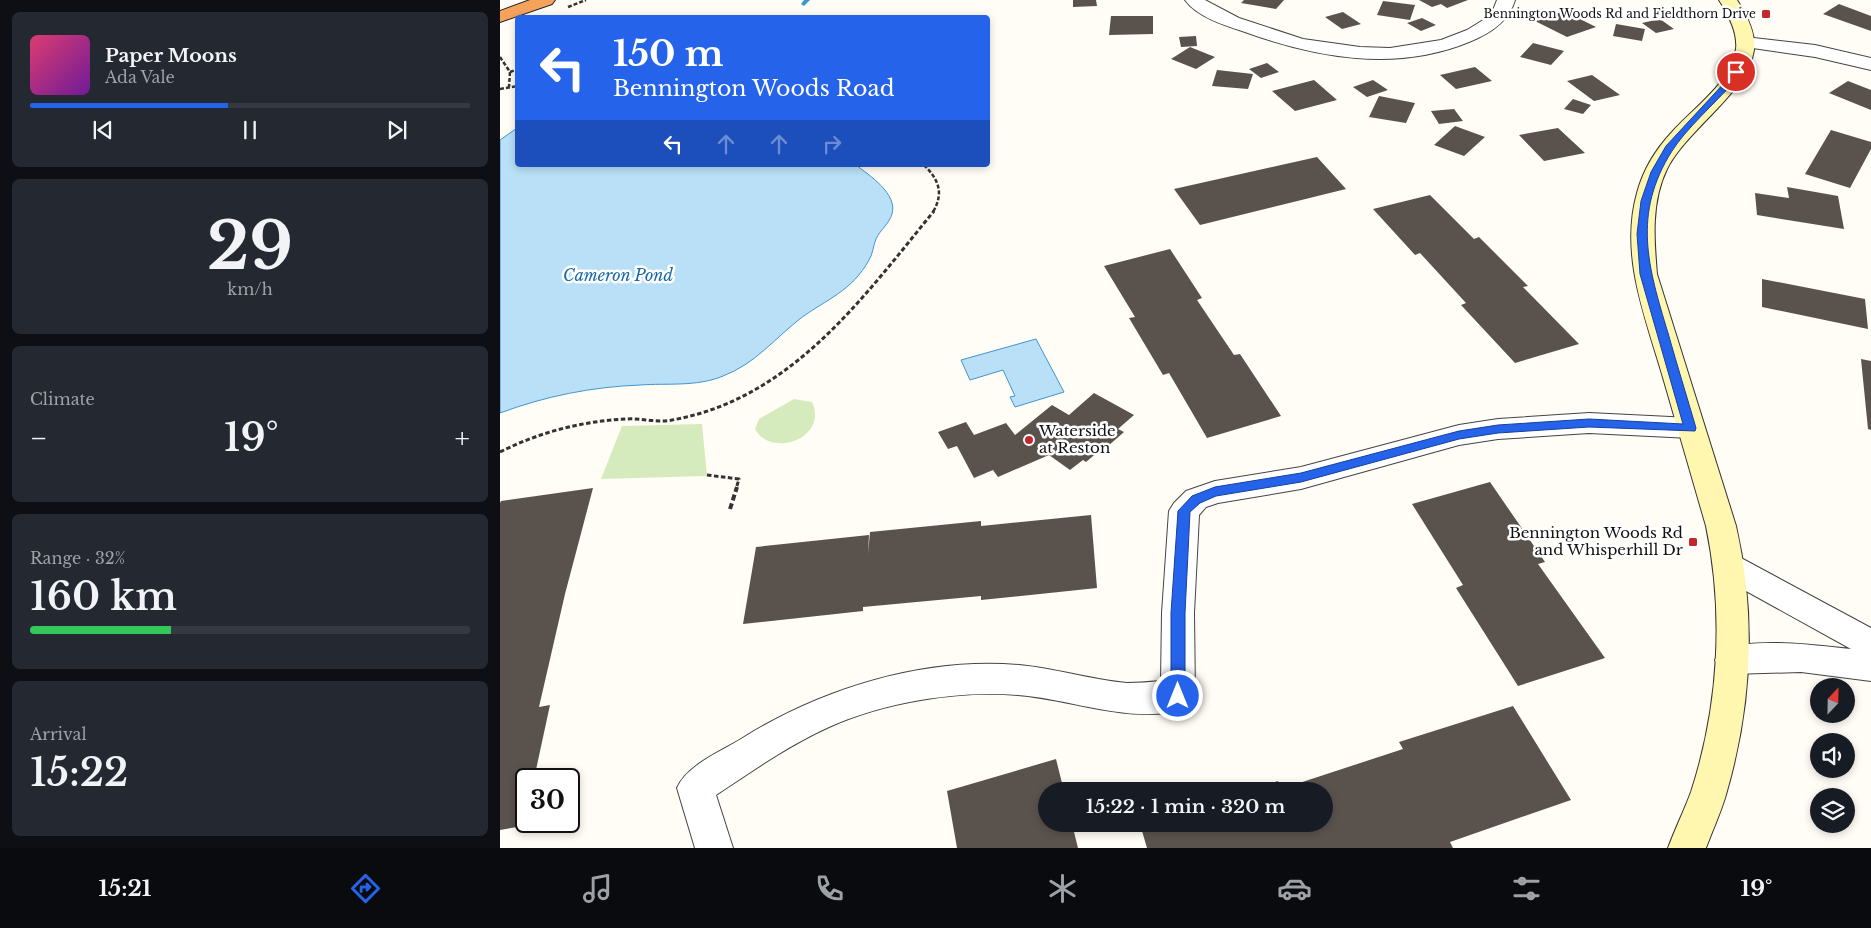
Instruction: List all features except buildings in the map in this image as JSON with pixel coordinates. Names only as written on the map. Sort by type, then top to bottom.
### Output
[{"type":"highway","points":[[500,17],[546,0]]},
{"type":"street","points":[[1194,0],[1221,17],[1284,40],[1328,50],[1391,52],[1444,45],[1465,38],[1486,28],[1499,16],[1506,0]]},
{"type":"street","points":[[1687,848],[1709,791],[1727,714],[1734,642],[1730,567],[1720,526],[1645,274],[1642,234],[1646,201],[1656,172],[1669,147],[1730,81],[1741,64],[1745,51],[1745,42],[1737,13],[1728,0]]},
{"type":"street","points":[[1745,42],[1815,51],[1871,64]]},
{"type":"street","points":[[714,848],[695,788],[759,747],[820,714],[883,694],[961,679],[1019,680],[1127,698],[1178,696],[1178,613],[1184,511],[1196,499],[1215,492],[1301,478],[1459,435],[1498,429],[1589,423],[1690,428]]},
{"type":"street","points":[[1730,567],[1871,644]]},
{"type":"street","points":[[1732,660],[1801,658],[1871,666]]},
{"type":"path","points":[[500,57],[510,72],[509,87]]},
{"type":"path","points":[[510,72],[515,70]]},
{"type":"path","points":[[500,89],[515,86]]},
{"type":"path","points":[[500,452],[551,430],[592,422],[627,419],[669,421],[700,415],[741,401],[795,367],[838,325],[934,211],[941,195],[938,180],[926,167]]},
{"type":"path","points":[[707,475],[739,478],[730,509]]},
{"type":"green space","points":[[794,399],[812,402],[815,415],[813,426],[806,434],[796,440],[785,443],[773,442],[763,438],[755,429],[759,419]]},
{"type":"green space","points":[[702,424],[707,476],[601,479],[622,426]]},
{"type":"water","name":"Cameron Pond","points":[[515,129],[515,167],[859,167],[887,192],[893,207],[892,214],[876,239],[869,260],[862,271],[847,287],[801,318],[755,358],[734,371],[703,382],[622,386],[569,393],[500,413],[500,140]]},
{"type":"water","points":[[1036,339],[1064,392],[1015,407],[1010,397],[1015,396],[1003,370],[970,380],[961,360]]},
{"type":"waterway","points":[[804,4],[807,0]]},
{"type":"place","name":"Bennington Woods Rd and Fieldthorn Drive","points":[[1766,14]]},
{"type":"place","name":"Waterside at Reston","points":[[1029,440]]},
{"type":"place","name":"Bennington Woods Rd and Whisperhill Dr","points":[[1693,542]]},
{"type":"route","points":[[1178,696],[1178,613],[1184,511],[1196,499],[1215,492],[1301,478],[1459,435],[1498,429],[1589,423],[1690,428],[1645,274],[1642,234],[1646,201],[1656,172],[1669,147],[1730,81],[1736,72]]}]
